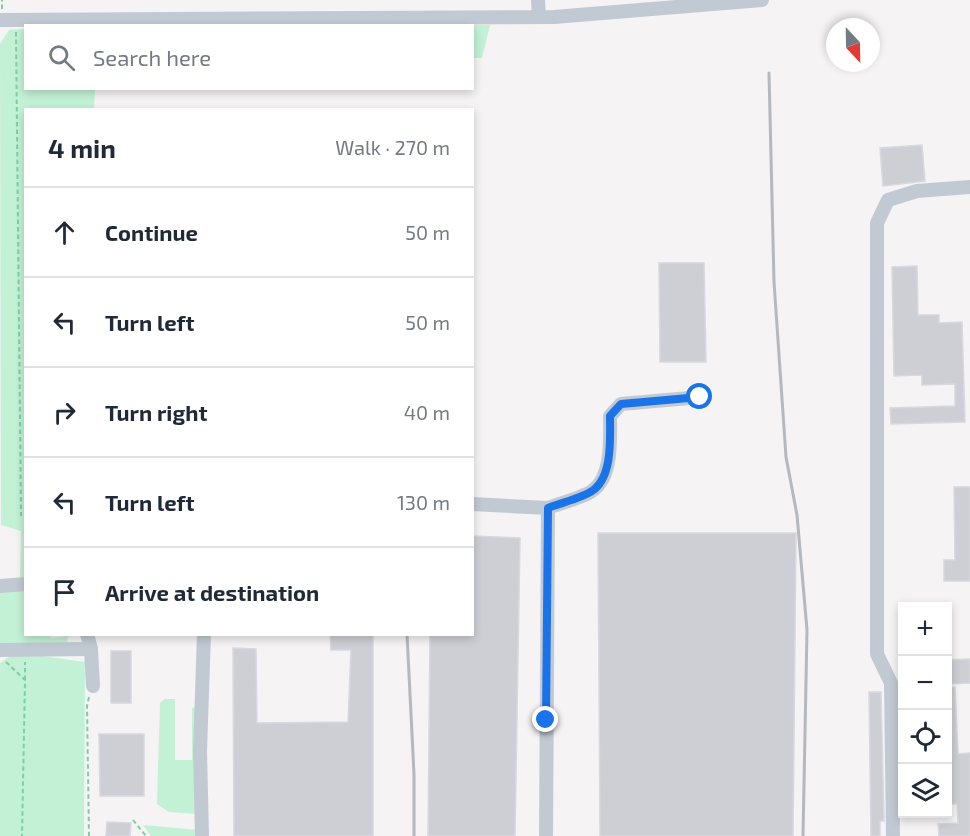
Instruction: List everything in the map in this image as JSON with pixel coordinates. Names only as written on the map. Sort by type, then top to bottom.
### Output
[{"type":"street","points":[[538,0],[539,17]]},
{"type":"street","points":[[0,20],[539,17],[762,0]]},
{"type":"street","points":[[893,836],[891,683],[877,654],[877,223],[888,200],[917,191],[970,188]]},
{"type":"street","points":[[474,504],[528,505],[548,508],[592,491],[601,481],[610,455],[610,416],[621,404],[700,397]]},
{"type":"street","points":[[546,836],[548,508]]},
{"type":"street","points":[[0,586],[24,584]]},
{"type":"street","points":[[88,636],[91,649],[93,686]]},
{"type":"street","points":[[202,836],[200,751],[204,636]]},
{"type":"street","points":[[0,650],[91,649]]},
{"type":"path","points":[[16,20],[21,516]]},
{"type":"path","points":[[22,836],[25,651]]},
{"type":"path","points":[[0,655],[25,680]]},
{"type":"path","points":[[89,836],[87,706],[93,686]]},
{"type":"path","points":[[133,820],[146,836]]},
{"type":"green space","points":[[474,25],[490,25],[482,58],[474,58]]},
{"type":"green space","points":[[24,29],[24,90],[95,90],[94,108],[24,108],[24,578],[20,577],[21,531],[1,525],[0,44],[9,30]]},
{"type":"green space","points":[[24,589],[24,636],[50,636],[51,638],[68,636],[67,645],[0,646],[0,592]]},
{"type":"green space","points":[[12,655],[43,656],[85,662],[84,836],[0,836],[0,663]]},
{"type":"green space","points":[[165,699],[175,699],[175,760],[192,760],[192,708],[198,707],[199,814],[169,812],[157,804],[160,703]]},
{"type":"green space","points":[[143,825],[199,830],[194,836],[151,836]]},
{"type":"building","points":[[922,145],[925,181],[883,186],[880,148]]},
{"type":"building","points":[[659,263],[704,263],[706,362],[660,362]]},
{"type":"building","points":[[917,266],[918,315],[939,315],[939,323],[962,322],[965,422],[891,424],[890,408],[955,406],[955,384],[922,385],[922,375],[894,376],[892,267]]},
{"type":"building","points":[[954,487],[970,487],[970,581],[944,581],[944,560],[955,560]]},
{"type":"building","points":[[598,533],[796,533],[793,836],[600,836]]},
{"type":"building","points":[[474,536],[520,538],[515,836],[428,836],[430,636],[474,636]]},
{"type":"building","points":[[330,636],[373,636],[373,836],[234,836],[233,648],[256,649],[257,723],[348,722],[351,650],[331,650]]},
{"type":"building","points":[[111,651],[131,651],[131,703],[111,703]]},
{"type":"building","points":[[970,659],[970,683],[952,684],[952,660]]},
{"type":"building","points":[[952,687],[955,687],[958,754],[970,753],[970,836],[939,836],[938,824],[958,823],[957,804],[952,804]]},
{"type":"building","points":[[869,692],[881,692],[884,821],[880,821],[880,836],[871,836]]},
{"type":"building","points":[[99,734],[144,734],[144,796],[100,796]]},
{"type":"building","points":[[107,822],[131,823],[130,836],[106,836]]},
{"type":"railway","points":[[769,73],[774,282],[786,457],[797,515],[807,630],[803,836]]},
{"type":"railway","points":[[407,636],[414,774],[414,836]]},
{"type":"route","points":[[546,720],[548,508],[592,491],[601,481],[610,455],[610,416],[621,404],[700,397]]}]
